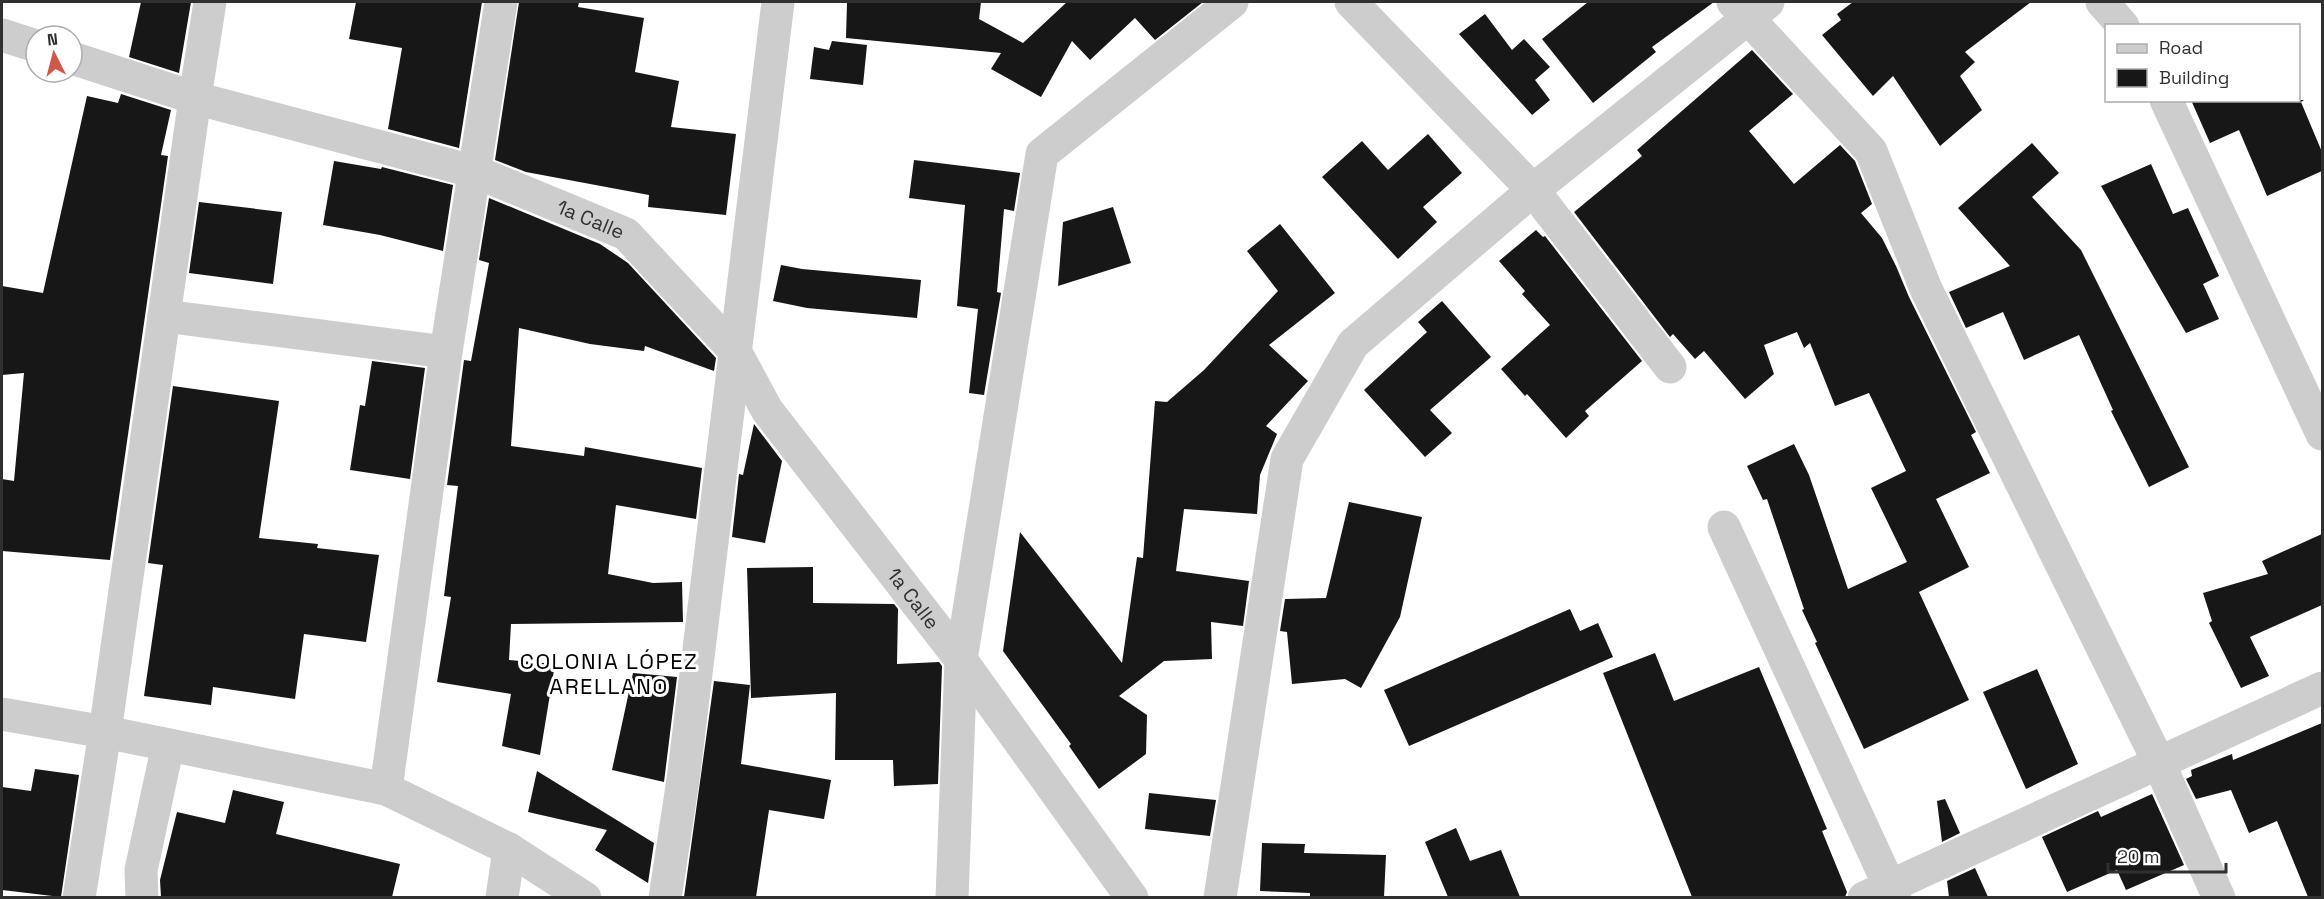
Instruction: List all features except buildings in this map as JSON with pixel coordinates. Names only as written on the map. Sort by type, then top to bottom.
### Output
[{"type":"street","points":[[79,897],[105,732],[210,2]]},
{"type":"street","points":[[386,789],[446,352],[501,2]]},
{"type":"street","points":[[665,897],[683,780],[778,2]]},
{"type":"street","points":[[952,897],[961,660],[1042,154],[1232,2]]},
{"type":"street","points":[[1351,2],[1533,190],[1670,367]]},
{"type":"street","points":[[2102,2],[2121,24]]},
{"type":"street","points":[[1220,897],[1287,459],[1353,344],[1750,6],[1871,151],[1926,289],[2159,764],[2219,897]]},
{"type":"street","points":[[2,35],[24,42]]},
{"type":"street","name":"1a Calle","points":[[84,62],[195,98],[476,172],[626,234],[735,351],[767,410],[961,660],[1132,897]]},
{"type":"street","points":[[2167,102],[2322,434]]},
{"type":"street","points":[[164,316],[446,352]]},
{"type":"street","points":[[1724,527],[1883,894],[2322,688]]},
{"type":"street","points":[[2,714],[105,732],[386,789],[509,849],[585,897]]},
{"type":"street","points":[[142,897],[141,870],[168,745]]},
{"type":"street","points":[[502,897],[509,849]]},
{"type":"district","name":"COLONIA LÓPEZ ARELLANO","points":[[609,674]]}]
